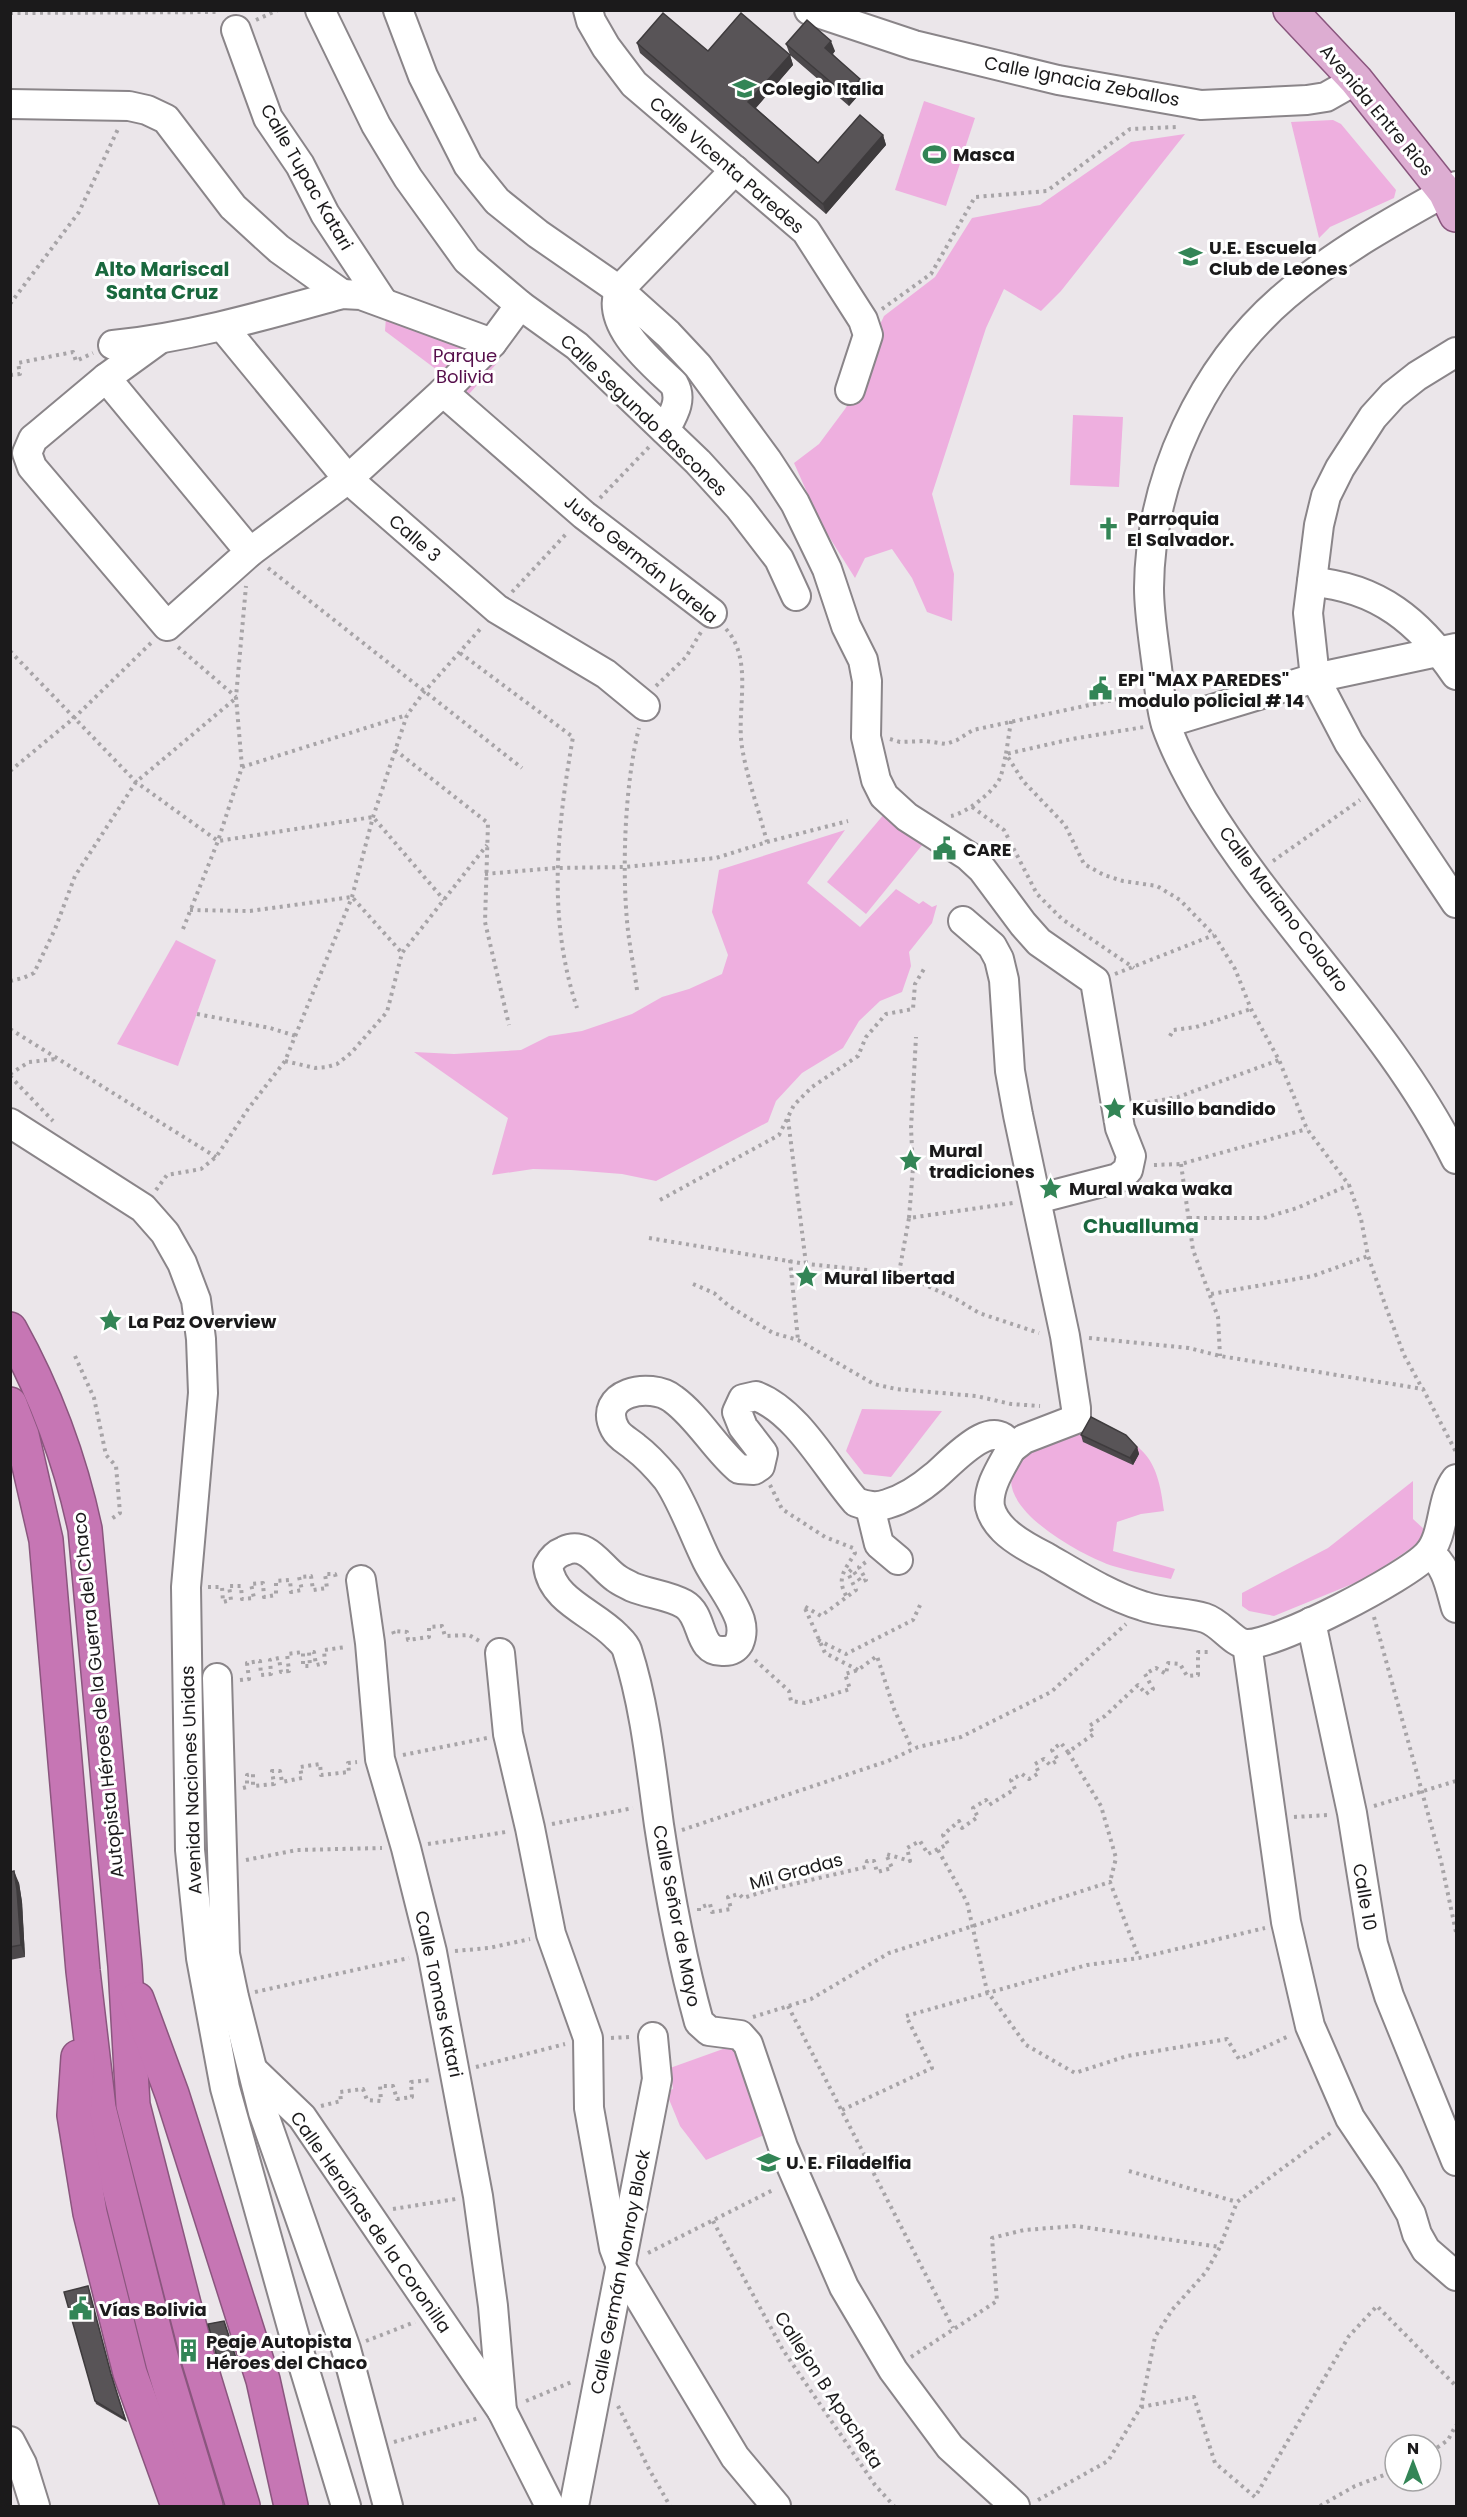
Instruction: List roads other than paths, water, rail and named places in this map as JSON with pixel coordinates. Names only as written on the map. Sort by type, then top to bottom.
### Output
[{"type":"highway","name":"Autopista Héroes de la Guerra del Chaco","points":[[10,1329],[31,1367],[51,1415],[74,1478],[85,1529],[125,1966],[133,2105],[197,2355],[243,2506]]},
{"type":"highway","name":"Autopista Héroes de la Guerra del Chaco","points":[[10,1404],[22,1435],[46,1540],[83,1971],[99,2109],[163,2364],[206,2506]]},
{"type":"highway","name":"Autopista Héroes de la Guerra del Chaco","points":[[125,1966],[146,2108],[260,2506]]},
{"type":"highway","name":"Autopista Héroes de la Guerra del Chaco","points":[[125,1966],[159,2100],[233,2345],[276,2506]]},
{"type":"highway","name":"Autopista Héroes de la Guerra del Chaco","points":[[125,1966],[172,2094],[264,2380],[291,2506]]},
{"type":"highway","name":"Autopista Héroes de la Guerra del Chaco","points":[[83,1971],[74,2115],[90,2213],[130,2373],[178,2506]]},
{"type":"highway","name":"Autopista Héroes de la Guerra del Chaco","points":[[83,1971],[86,2109],[106,2206],[146,2368],[191,2506]]},
{"type":"highway","name":"Autopista Héroes de la Guerra del Chaco","points":[[83,1971],[110,2107],[178,2360],[221,2506]]},
{"type":"main road","name":"Avenida Entre Rios","points":[[1290,10],[1356,80],[1453,198]]},
{"type":"street","name":"Calle Segundo Bascones","points":[[320,10],[376,125],[408,178],[468,260],[520,305],[577,346],[698,462],[739,507],[779,559],[796,596]]},
{"type":"street","points":[[398,10],[423,76],[468,165],[497,201],[538,234],[619,290],[668,334],[698,366],[795,503],[827,569],[846,626],[863,660],[867,681],[866,737],[876,780],[884,796],[914,821],[968,856],[982,869],[1039,942],[1095,981],[1120,1128],[1131,1156],[1130,1166],[1124,1175],[1118,1178],[1037,1199]]},
{"type":"street","name":"Calle VIcenta Paredes","points":[[588,10],[591,21],[606,47],[634,84],[806,231],[863,320],[868,335],[850,390]]},
{"type":"street","name":"Calle Ignacia Zeballos","points":[[809,10],[914,45],[1058,80],[1201,105],[1326,97],[1356,80]]},
{"type":"street","name":"Calle Tupac Katari","points":[[236,30],[268,118],[300,165],[325,214],[382,302]]},
{"type":"street","points":[[10,104],[129,106],[147,110],[166,119],[233,207],[279,249],[342,294]]},
{"type":"street","points":[[664,430],[674,414],[678,401],[677,390],[674,384],[639,351],[627,332],[616,307],[619,290],[735,170]]},
{"type":"street","name":"Calle Mariano Colodro","points":[[1453,198],[1325,264],[1283,297],[1239,343],[1206,390],[1182,437],[1164,485],[1152,540],[1149,589],[1166,723],[1180,758],[1203,801],[1253,874],[1365,1015],[1441,1129],[1456,1159]]},
{"type":"street","points":[[113,345],[157,341],[223,327],[342,294],[361,295],[492,343]]},
{"type":"street","points":[[157,341],[106,378],[33,439],[27,453],[28,460],[164,630],[250,552],[348,479],[443,392],[492,343],[520,305]]},
{"type":"street","name":"Calle 3","points":[[223,327],[348,479],[496,609],[606,674],[645,706]]},
{"type":"street","points":[[1456,352],[1417,376],[1394,395],[1373,417],[1356,441],[1326,496],[1319,525],[1308,614],[1316,678],[1349,743],[1456,903]]},
{"type":"street","points":[[106,378],[250,552]]},
{"type":"street","name":"Justo Germán Varela","points":[[443,392],[584,515],[712,613]]},
{"type":"street","points":[[1312,582],[1335,584],[1369,594],[1402,615],[1448,649],[1456,675]]},
{"type":"street","points":[[1166,723],[1316,678],[1448,649]]},
{"type":"street","points":[[963,921],[992,946],[999,959],[1008,1007],[1010,1071],[1065,1336],[1076,1408],[1076,1419],[1024,1439],[1011,1449],[994,1482],[990,1496],[990,1508],[994,1518],[1005,1532],[1085,1579],[1144,1607],[1218,1623],[1238,1641],[1247,1644],[1311,1622],[1368,1595],[1401,1576],[1429,1553],[1456,1479]]},
{"type":"street","name":"Avenida Naciones Unidas","points":[[10,1123],[142,1208],[165,1233],[182,1263],[196,1300],[201,1338],[203,1393],[186,1587],[190,1850],[201,1958],[225,2088],[295,2338],[346,2506]]},
{"type":"street","name":"Calle Señor de Mayo","points":[[870,1507],[856,1502],[819,1454],[774,1405],[756,1396],[749,1396],[742,1399],[738,1406],[737,1418],[763,1453],[760,1466],[754,1470],[739,1469],[673,1398],[657,1391],[640,1389],[627,1393],[618,1401],[611,1418],[621,1437],[654,1464],[669,1482],[708,1563],[735,1607],[741,1624],[741,1637],[737,1646],[722,1652],[711,1650],[705,1644],[694,1612],[684,1604],[624,1583],[592,1555],[580,1549],[568,1549],[557,1553],[548,1566],[555,1586],[565,1598],[609,1628],[626,1646],[640,1697],[676,1923],[699,2022],[710,2031],[740,2035],[748,2044],[795,2180],[844,2287],[893,2370],[950,2447],[1025,2504]]},
{"type":"street","points":[[885,1563],[870,1507],[885,1505],[903,1498],[934,1478],[963,1450],[984,1437],[991,1435],[1005,1439],[1011,1449]]},
{"type":"street","points":[[1429,1553],[1438,1559],[1444,1568],[1456,1608]]},
{"type":"street","name":"Calle Tomas Katari","points":[[348,1583],[370,1644],[380,1759],[406,1848],[432,1952],[478,2196],[493,2306],[502,2411]]},
{"type":"street","name":"Calle 10","points":[[1311,1622],[1352,1813],[1373,1944],[1389,1996],[1456,2161]]},
{"type":"street","points":[[1247,1644],[1286,1922],[1310,2026],[1350,2118],[1395,2186],[1411,2214],[1417,2234],[1426,2250],[1456,2276]]},
{"type":"street","points":[[500,1653],[508,1734],[551,1934],[588,2038],[590,2109],[614,2248],[621,2267],[735,2457],[776,2506]]},
{"type":"street","points":[[217,1678],[225,1954],[264,2112],[346,2349],[388,2506]]},
{"type":"street","name":"Calle Germán Monroy Block","points":[[574,2506],[657,2079],[653,2037]]},
{"type":"street","name":"Calle Heroínas de la Coronilla","points":[[254,2072],[302,2117],[502,2411],[550,2506]]},
{"type":"street","points":[[14,2463],[35,2506]]},
{"type":"place","name":"Colegio Italia","points":[[744,88]]},
{"type":"place","name":"Masca","points":[[935,154]]},
{"type":"place","name":"U.E. Escuela Club de Leones","points":[[1191,257]]},
{"type":"place","name":"Parroquia El Salvador.","points":[[1109,528]]},
{"type":"place","name":"EPI \"MAX PAREDES\" modulo policial # 14","points":[[1100,689]]},
{"type":"place","name":"CARE","points":[[945,849]]},
{"type":"place","name":"Kusillo bandido","points":[[1114,1108]]},
{"type":"place","name":"Mural tradiciones","points":[[911,1160]]},
{"type":"place","name":"Mural waka waka","points":[[1051,1188]]},
{"type":"place","name":"Mural libertad","points":[[806,1277]]},
{"type":"place","name":"La Paz Overview","points":[[110,1321]]},
{"type":"place","name":"U. E. Filadelfia","points":[[768,2162]]},
{"type":"place","name":"Vías Bolivia","points":[[81,2309]]},
{"type":"place","name":"Peaje Autopista Héroes del Chaco","points":[[188,2351]]},
{"type":"district","name":"Alto Mariscal Santa Cruz","points":[[162,280]]},
{"type":"district","name":"Chualluma","points":[[1141,1226]]},
{"type":"park label","name":"Parque Bolivia","points":[[465,365]]}]
